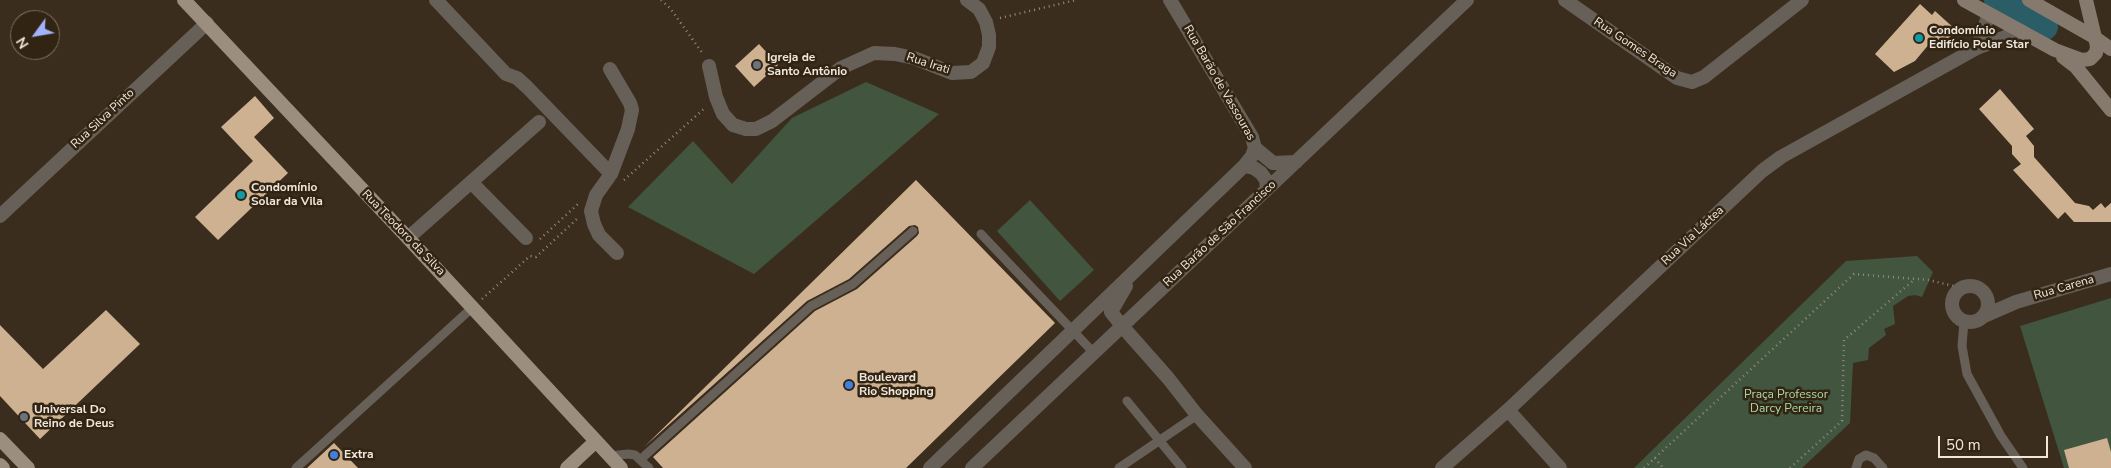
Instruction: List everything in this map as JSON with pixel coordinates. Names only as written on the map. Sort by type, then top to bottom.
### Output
[{"type":"main road","name":"Rua Teodoro da Silva","points":[[184,0],[472,306],[621,468]]},
{"type":"main road","points":[[1964,0],[2055,50],[2076,67],[2111,110]]},
{"type":"main road","points":[[2030,0],[2111,49]]},
{"type":"main road","points":[[2055,50],[2082,60],[2090,59],[2096,53],[2097,46],[2086,0]]},
{"type":"main road","points":[[0,439],[28,468]]},
{"type":"main road","points":[[567,468],[596,441]]},
{"type":"main road","points":[[0,465],[3,468]]},
{"type":"street","points":[[436,0],[506,74],[516,78],[527,87],[611,174]]},
{"type":"street","points":[[967,0],[980,9],[986,22]]},
{"type":"street","name":"Rua Barão de Vassouras","points":[[1170,0],[1252,138],[1255,148],[1252,156],[1244,166]]},
{"type":"street","name":"Rua Barão de São Francisco","points":[[972,468],[1467,0]]},
{"type":"street","name":"Rua Gomes Braga","points":[[1565,0],[1678,78],[1692,82],[1704,78],[1802,0]]},
{"type":"street","points":[[1977,48],[1989,14]]},
{"type":"street","name":"Rua Irati","points":[[709,66],[716,97],[724,114],[734,125],[746,129],[756,129],[772,121],[841,68],[874,53],[895,54],[914,58],[952,73],[971,72],[982,63],[989,47],[986,22]]},
{"type":"street","name":"Rua Silva Pinto","points":[[0,216],[206,23]]},
{"type":"street","name":"Rua Via Láctea","points":[[1442,468],[1508,410],[1762,171],[1781,157],[1977,48],[2022,31]]},
{"type":"street","points":[[610,69],[632,110],[626,136],[611,174],[596,195],[592,211],[594,224],[599,236],[616,253]]},
{"type":"street","points":[[408,238],[538,122]]},
{"type":"street","points":[[1255,148],[1273,163],[1296,162]]},
{"type":"street","points":[[930,468],[1244,166],[1254,168],[1261,173],[1266,180],[1267,188]]},
{"type":"street","points":[[471,182],[531,243]]},
{"type":"street","name":"Rua Carena","points":[[1984,316],[2016,302],[2111,274]]},
{"type":"street","points":[[1129,275],[1125,289],[1111,312],[1197,415],[1245,468]]},
{"type":"street","points":[[1975,286],[1986,295],[1987,309],[1984,316],[1972,322],[1964,321],[1954,313],[1952,306],[1956,292],[1961,288],[1975,286]]},
{"type":"street","name":"Rua Carena","points":[[1986,295],[1996,299],[2016,302]]},
{"type":"street","points":[[1508,410],[1560,468]]},
{"type":"lane","points":[[640,459],[811,306],[853,284],[913,232]]},
{"type":"lane","points":[[982,234],[1094,353]]},
{"type":"lane","points":[[296,468],[472,306]]},
{"type":"lane","points":[[1964,321],[1962,346],[1967,374],[2001,436],[2023,468]]},
{"type":"lane","points":[[1127,401],[1182,468]]},
{"type":"lane","points":[[1119,468],[1197,415]]},
{"type":"lane","points":[[610,456],[628,454],[640,459],[649,468]]},
{"type":"lane","points":[[1856,468],[1859,459],[1866,456],[1874,458],[1883,468]]},
{"type":"path","points":[[661,0],[670,8],[704,55],[709,66]]},
{"type":"path","points":[[986,22],[1076,0]]},
{"type":"path","points":[[472,306],[530,256],[531,243],[584,198]]},
{"type":"path","points":[[1644,468],[1854,274],[1929,280],[1961,288]]},
{"type":"path","points":[[1790,468],[1842,421],[1844,340],[1915,279]]},
{"type":"path","points":[[1655,458],[1663,468]]},
{"type":"green space","points":[[866,82],[939,114],[754,274],[628,207],[693,141],[732,184],[792,118]]},
{"type":"green space","points":[[1030,200],[1094,270],[1060,301],[997,231]]},
{"type":"green space","name":"Praça Professor Darcy Pereira","points":[[1917,256],[1933,272],[1922,297],[1908,296],[1893,306],[1895,324],[1884,329],[1886,335],[1869,348],[1868,360],[1853,363],[1850,423],[1802,468],[1634,468],[1846,261]]},
{"type":"green space","points":[[2111,298],[2111,468],[2064,468],[2020,326]]},
{"type":"building","name":"Condomínio Edifício Polar Star","points":[[1920,4],[1932,15],[1935,11],[1956,30],[1941,47],[1936,49],[1930,43],[1915,61],[1894,72],[1875,54]]},
{"type":"building","name":"Igreja de Santo Antônio","points":[[759,44],[778,65],[754,87],[735,66]]},
{"type":"building","points":[[2000,89],[2034,129],[2026,136],[2034,146],[2034,157],[2075,203],[2089,206],[2093,210],[2101,203],[2105,208],[2111,203],[2111,222],[2074,222],[2065,212],[2058,219],[2013,170],[2021,164],[2012,154],[2012,146],[1979,109]]},
{"type":"building","name":"Condomínio Solar da Vila","points":[[255,96],[274,118],[254,137],[288,173],[218,240],[195,217],[253,161],[221,127]]},
{"type":"building","name":"Boulevard Rio Shopping","points":[[916,180],[1055,323],[906,468],[663,468],[653,457],[815,311],[857,289],[917,236],[919,233],[918,227],[915,225],[909,226],[849,279],[807,301],[644,447]]},
{"type":"building","points":[[106,310],[140,344],[40,439],[0,396],[0,325],[43,369]]},
{"type":"building","points":[[2107,438],[2111,452],[2111,468],[2069,468],[2064,450]]},
{"type":"building","name":"Extra","points":[[334,443],[358,468],[307,468]]},
{"type":"waterway","points":[[1997,0],[2045,27]]},
{"type":"place","name":"Condomínio Edifício Polar Star","points":[[1919,38]]},
{"type":"place","name":"Igreja de Santo Antônio","points":[[757,65]]},
{"type":"place","name":"Condomínio Solar da Vila","points":[[241,195]]},
{"type":"place","name":"Boulevard Rio Shopping","points":[[849,385]]},
{"type":"place","name":"Universal Do Reino de Deus","points":[[24,417]]},
{"type":"place","name":"Extra","points":[[334,455]]}]
